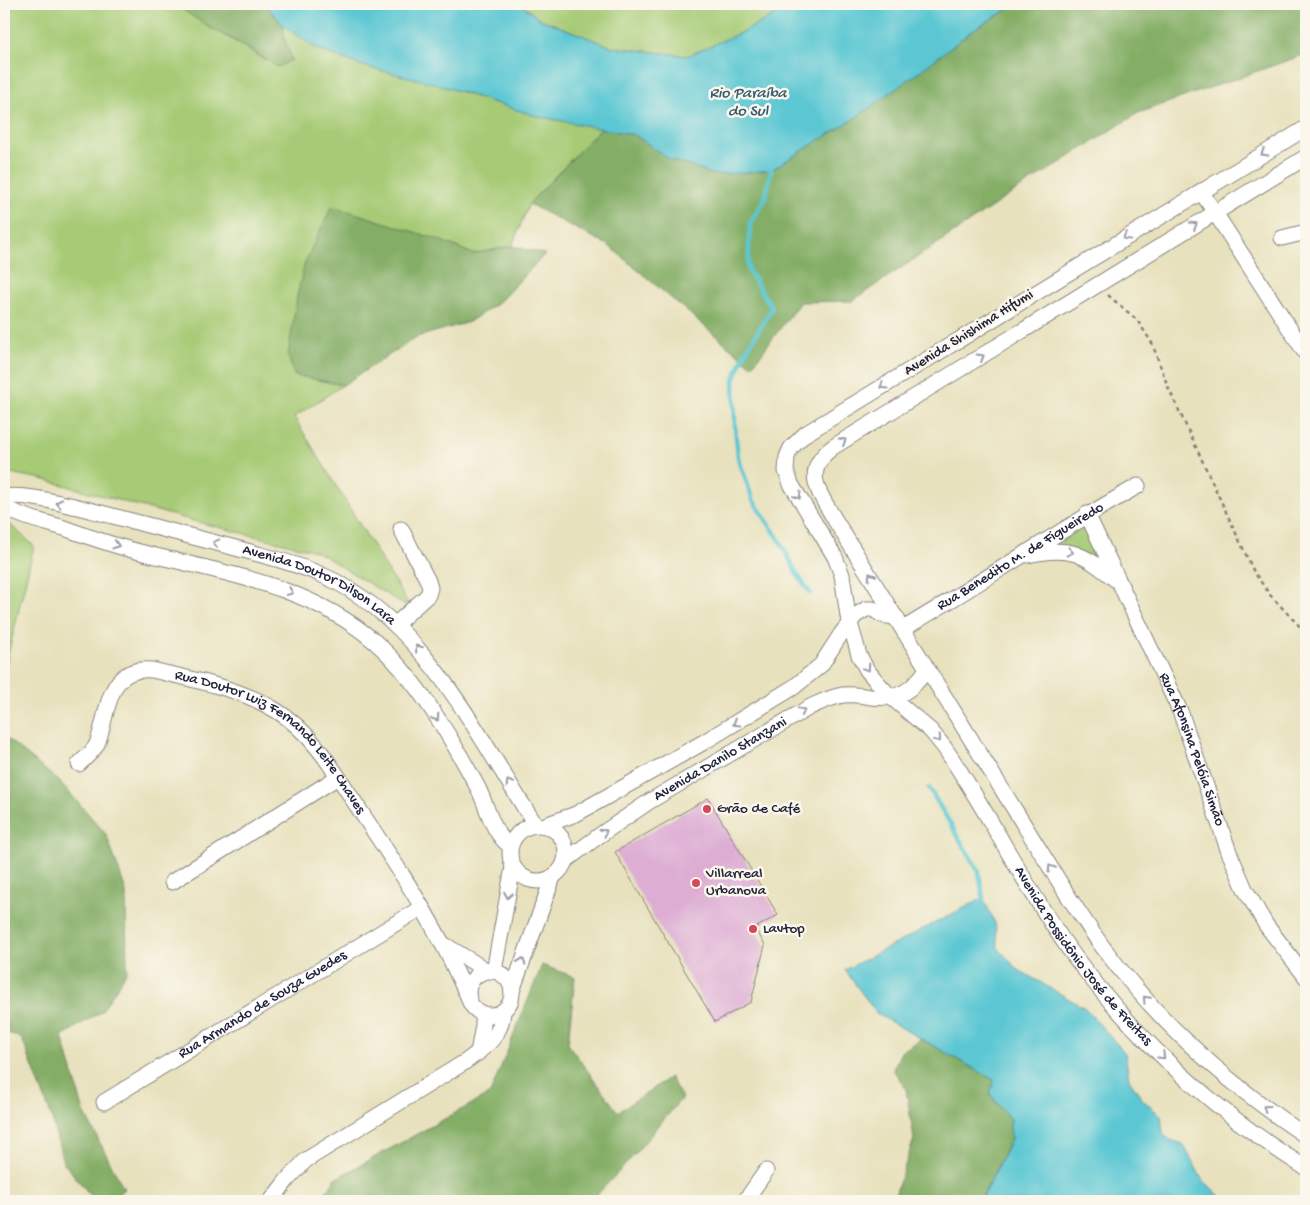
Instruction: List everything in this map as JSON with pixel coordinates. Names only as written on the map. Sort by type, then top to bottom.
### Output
[{"type":"street","name":"Avenida Shishima Hifumi","points":[[896,701],[867,670],[859,655],[848,620],[843,582],[835,557],[788,477],[787,457],[794,444],[811,430],[1306,128]]},
{"type":"street","name":"Avenida Shishima Hifumi","points":[[927,668],[822,497],[815,474],[820,459],[833,447],[1306,157]]},
{"type":"street","points":[[1201,191],[1306,354]]},
{"type":"street","points":[[1282,238],[1306,232]]},
{"type":"street","name":"Rua Benedito M. de Figueiredo","points":[[900,624],[1022,557],[1087,514],[1138,486]]},
{"type":"street","name":"Avenida Doutor Dilson Lara","points":[[4,497],[21,496],[59,503],[275,558],[324,575],[373,606],[396,624],[412,641],[442,679],[540,825]]},
{"type":"street","name":"Avenida Doutor Dilson Lara","points":[[4,507],[38,522],[123,547],[267,584],[296,594],[331,610],[373,641],[395,661],[420,694],[444,731],[479,790],[499,836],[510,846]]},
{"type":"street","name":"Rua Afonsina Pelóia Simão","points":[[1087,514],[1180,711],[1229,852],[1245,890],[1266,925],[1306,977]]},
{"type":"street","points":[[396,624],[428,595],[430,588],[428,580],[401,529]]},
{"type":"street","points":[[1022,557],[1044,551],[1059,550],[1070,552],[1095,562],[1119,582]]},
{"type":"street","points":[[267,584],[275,558]]},
{"type":"street","name":"Avenida Danilo Stanzani","points":[[540,825],[585,809],[704,742],[794,687],[821,665],[848,620],[858,613],[866,609],[873,609],[900,624]]},
{"type":"street","points":[[896,701],[911,688],[927,668]]},
{"type":"street","name":"Avenida Possidônio José de Freitas","points":[[927,668],[1070,899],[1102,946],[1145,998],[1219,1072],[1267,1110],[1306,1136]]},
{"type":"street","name":"Rua Doutor Luiz Fernando Leite Chaves","points":[[79,764],[96,745],[114,686],[126,675],[144,670],[218,687],[249,697],[276,710],[306,735],[323,754],[422,908],[443,944],[468,996]]},
{"type":"street","name":"Avenida Danilo Stanzani","points":[[565,862],[600,835],[650,801],[810,707],[844,695],[896,701]]},
{"type":"street","name":"Avenida Possidônio José de Freitas","points":[[896,701],[932,731],[944,747],[1068,948],[1106,996],[1144,1039],[1191,1084],[1234,1119],[1306,1168]]},
{"type":"street","points":[[172,882],[338,777]]},
{"type":"street","points":[[512,991],[506,978],[490,971],[475,976],[470,982],[468,996],[474,1009],[483,1014],[492,1015],[503,1011],[508,1006],[553,877],[565,862],[566,854],[563,839],[552,828],[540,825],[519,832],[510,846],[510,854],[514,867],[519,874],[527,879],[536,881],[553,877]]},
{"type":"street","points":[[490,971],[514,867]]},
{"type":"street","name":"Rua Armando de Souza Guedes","points":[[104,1102],[422,908]]},
{"type":"street","name":"Rua Doutor Luiz Fernando Leite Chaves","points":[[443,944],[490,971]]},
{"type":"street","points":[[271,1201],[306,1160],[489,1045],[497,1034],[503,1019],[503,1011]]},
{"type":"street","points":[[478,1053],[483,1026],[483,1014]]},
{"type":"street","points":[[745,1201],[766,1171]]},
{"type":"path","points":[[1097,286],[1121,305],[1144,329],[1157,354],[1168,387],[1254,572],[1270,595],[1306,633]]},
{"type":"green space","points":[[4,4],[181,4],[180,7],[263,59],[292,60],[284,38],[283,25],[317,49],[363,66],[433,83],[536,116],[601,128],[529,204],[512,246],[473,254],[437,239],[294,375],[343,385],[294,417],[412,610],[316,551],[197,522],[42,479],[4,472]]},
{"type":"green space","points":[[181,4],[265,4],[283,25],[284,38],[292,60],[278,67],[203,24],[180,7]]},
{"type":"green space","points":[[520,4],[796,4],[745,31],[687,56],[612,47],[540,19]]},
{"type":"green space","points":[[1017,4],[1306,4],[1306,54],[1138,113],[1008,196],[852,301],[800,302],[752,366],[608,245],[529,204],[601,128],[635,135],[669,159],[771,170],[852,120],[915,75],[974,29]]},
{"type":"green space","points":[[332,206],[437,239],[473,254],[512,246],[545,254],[498,303],[469,322],[417,337],[343,385],[294,375],[288,355],[297,297],[305,262]]},
{"type":"green space","points":[[4,519],[34,546],[4,672]]},
{"type":"green space","points":[[1082,528],[1088,531],[1101,559],[1055,546]]},
{"type":"green space","points":[[4,736],[61,783],[106,834],[126,891],[127,971],[102,1011],[62,1036],[84,1112],[124,1189],[109,1201],[95,1201],[63,1162],[51,1115],[22,1039],[4,1031]]},
{"type":"green space","points":[[542,965],[575,977],[568,1044],[618,1112],[670,1077],[682,1098],[627,1163],[591,1201],[320,1201],[335,1179],[490,1094]]},
{"type":"green space","points":[[921,1039],[994,1080],[990,1095],[1010,1119],[1011,1139],[980,1201],[893,1201],[914,1139],[906,1089],[893,1069],[901,1052]]},
{"type":"water","name":"Rio Paraíba do Sul","points":[[265,4],[520,4],[540,19],[612,47],[687,56],[745,31],[796,4],[1017,4],[974,29],[915,75],[852,120],[771,170],[715,175],[669,159],[635,135],[536,116],[433,83],[363,66],[317,49],[283,25]]},
{"type":"water","points":[[983,898],[995,923],[998,948],[1017,969],[1085,1008],[1125,1053],[1129,1079],[1143,1100],[1161,1116],[1163,1133],[1170,1140],[1183,1144],[1202,1179],[1225,1201],[1084,1201],[1081,1199],[1075,1201],[981,1201],[1011,1139],[1010,1119],[990,1094],[994,1080],[877,1014],[845,970]]},
{"type":"building","name":"Villarreal Urbanova","points":[[708,798],[778,915],[755,928],[765,945],[751,1002],[715,1022],[615,852]]},
{"type":"waterway","points":[[770,165],[771,170],[765,199],[750,223],[748,270],[772,308],[745,353],[734,380],[735,427],[738,457],[753,500],[779,539],[797,574],[810,593]]},
{"type":"waterway","points":[[929,788],[979,872],[983,898],[981,903]]},
{"type":"place","name":"Grão de Café","points":[[707,809]]},
{"type":"place","name":"Villarreal Urbanova","points":[[696,883]]},
{"type":"place","name":"Lavtop","points":[[753,929]]}]
